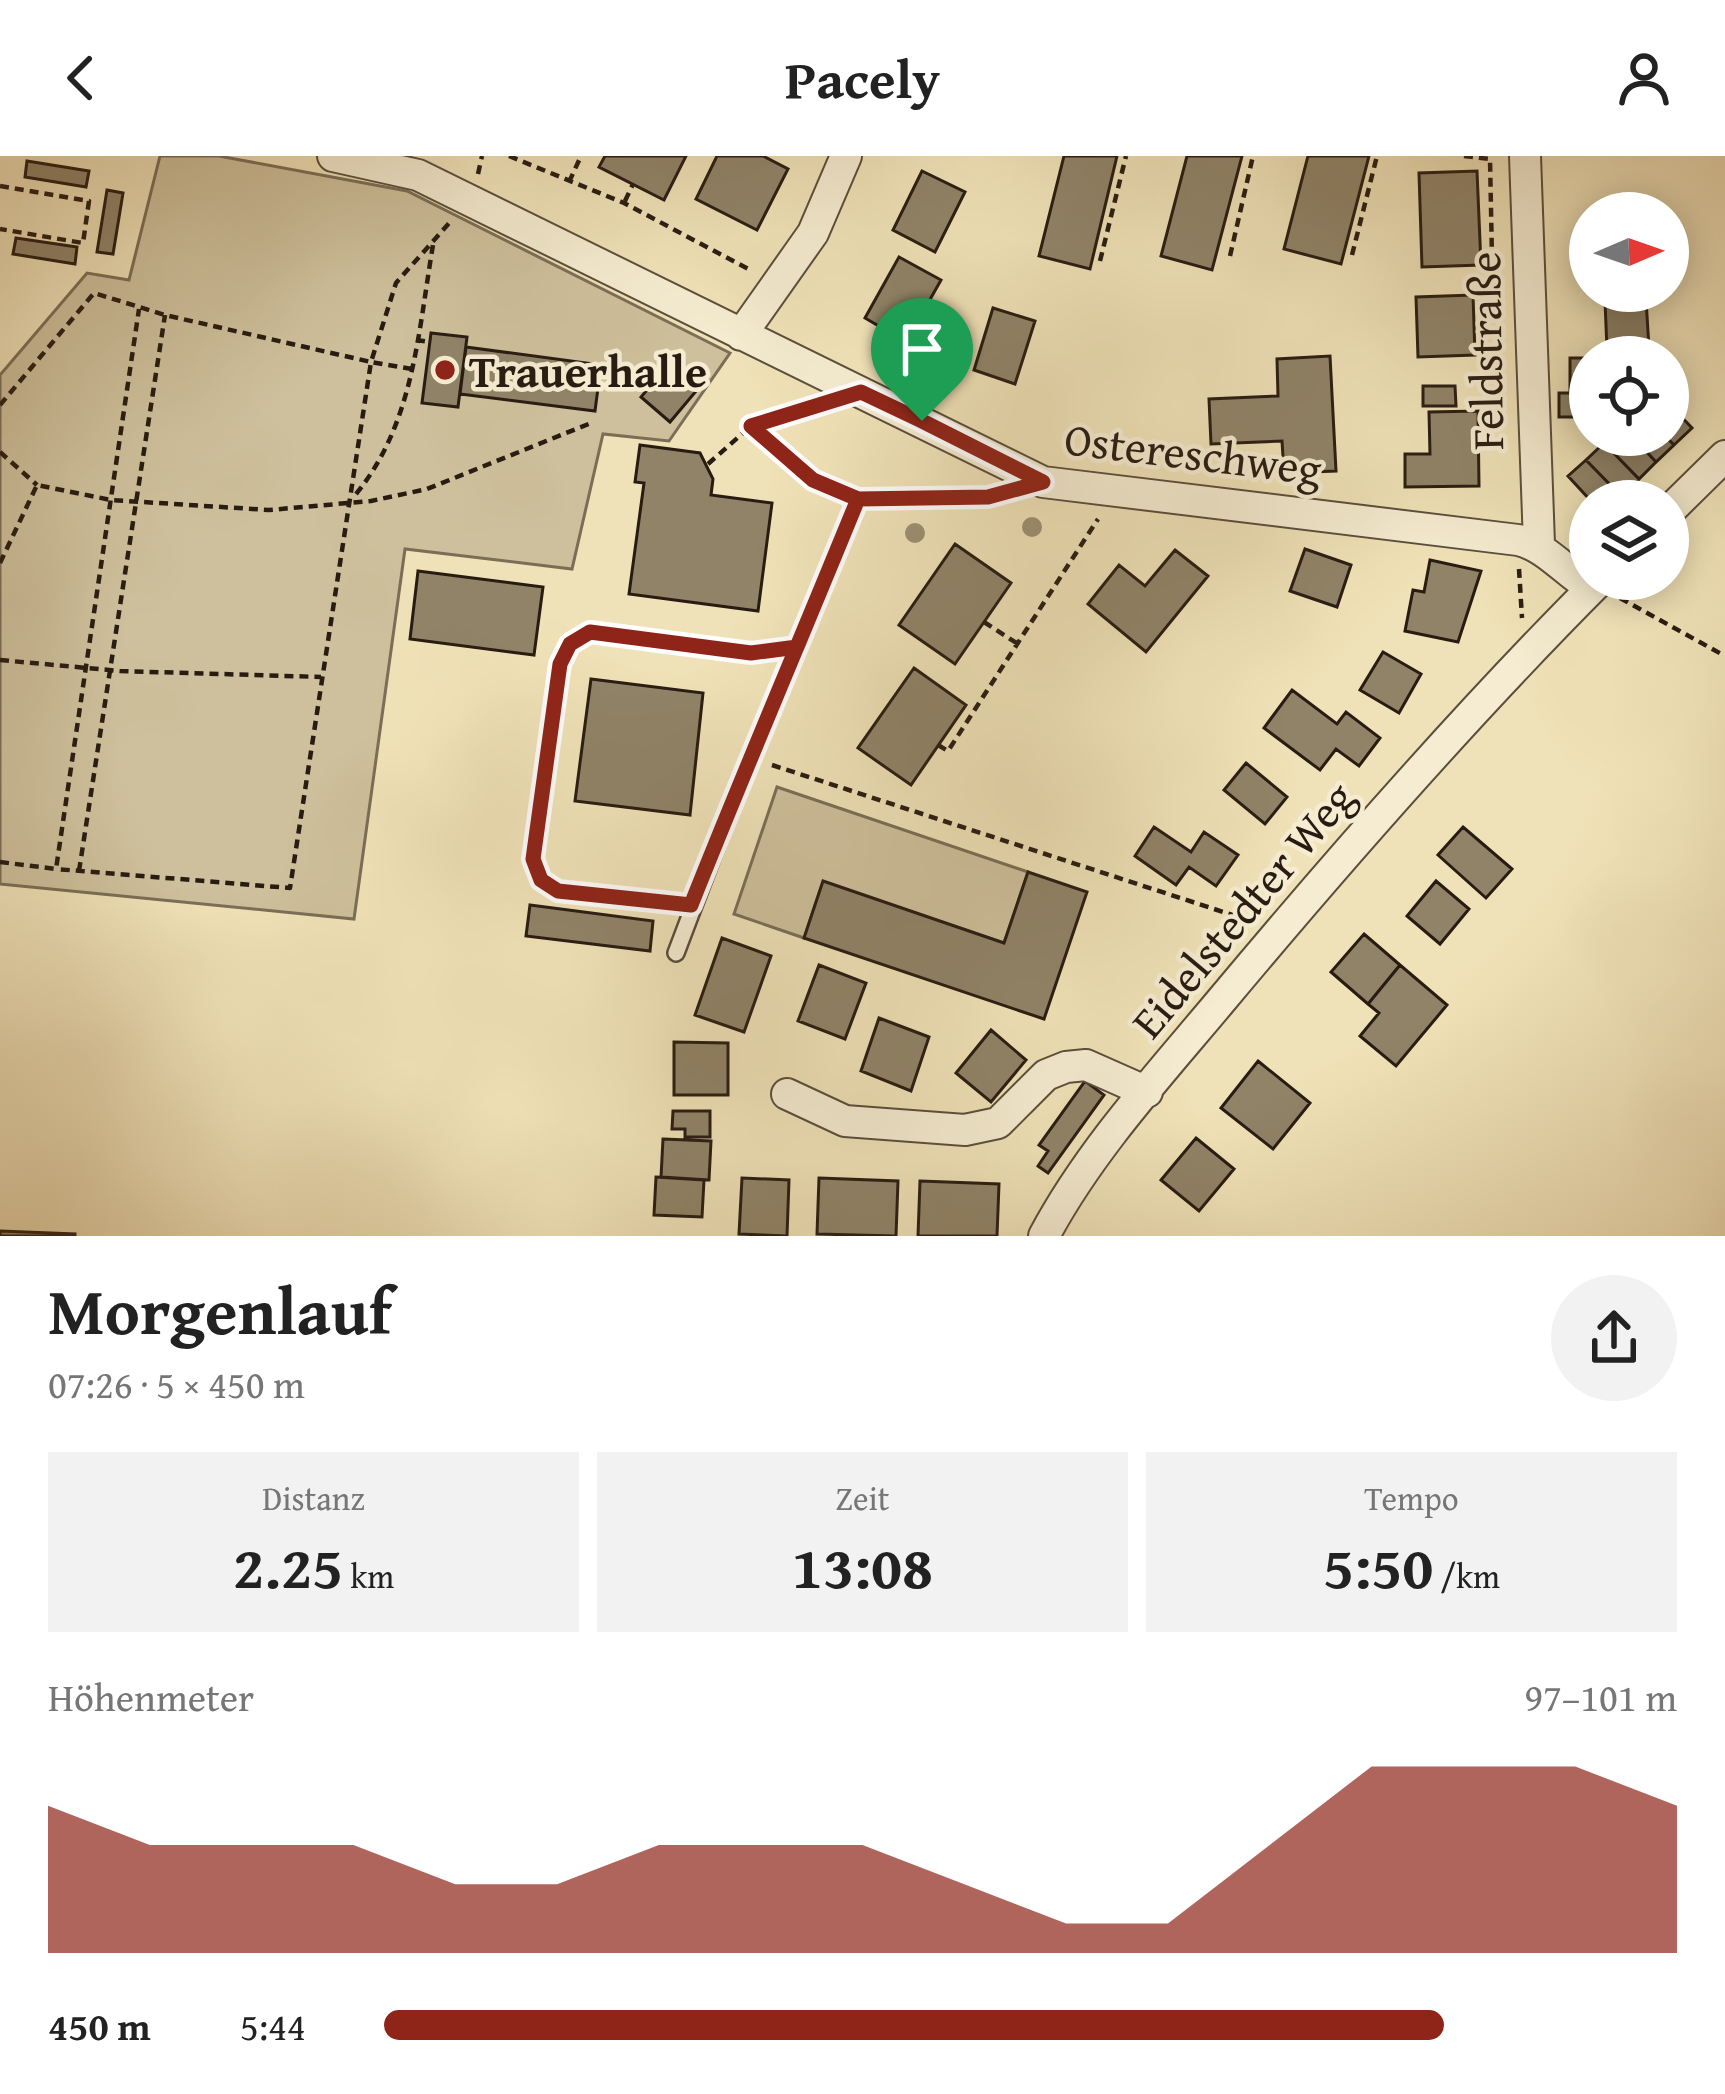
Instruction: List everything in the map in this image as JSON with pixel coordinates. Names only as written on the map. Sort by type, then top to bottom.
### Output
[{"type":"street","name":"Ostereschweg","points":[[333,156],[418,175],[1043,482],[1528,542]]},
{"type":"street","points":[[741,335],[813,233],[846,156]]},
{"type":"street","name":"Feldstraße","points":[[1525,156],[1528,542]]},
{"type":"street","points":[[1689,491],[1725,456]]},
{"type":"street","points":[[1528,542],[1569,573]]},
{"type":"street","name":"Eidelstedter Weg","points":[[1044,1236],[1065,1199],[1147,1092],[1280,931],[1527,654],[1581,600]]},
{"type":"street","points":[[787,1094],[845,1120],[964,1130],[998,1123],[1046,1075],[1066,1067],[1086,1065],[1147,1092]]},
{"type":"lane","points":[[676,953],[749,758],[858,499],[988,497],[1043,482]]},
{"type":"lane","points":[[691,905],[558,891],[541,880],[533,859],[560,664],[570,644],[590,632],[751,653],[797,647]]},
{"type":"path","points":[[0,862],[290,888],[371,362],[396,283],[473,203],[482,156]]},
{"type":"path","points":[[509,156],[624,203],[778,285]]},
{"type":"path","points":[[569,182],[581,156]]},
{"type":"path","points":[[1100,261],[1126,156]]},
{"type":"path","points":[[1230,256],[1253,156]]},
{"type":"path","points":[[1352,255],[1377,156]]},
{"type":"path","points":[[1464,156],[1490,159],[1492,258]]},
{"type":"path","points":[[624,203],[633,184]]},
{"type":"path","points":[[0,186],[89,201],[83,243],[0,229]]},
{"type":"path","points":[[352,498],[393,436],[412,369],[434,241]]},
{"type":"path","points":[[0,405],[94,293],[139,309],[412,369]]},
{"type":"path","points":[[56,869],[139,309]]},
{"type":"path","points":[[79,871],[165,315]]},
{"type":"path","points":[[416,340],[430,342]]},
{"type":"path","points":[[708,464],[751,426],[861,392]]},
{"type":"path","points":[[0,452],[38,484],[110,500],[269,510],[352,498],[371,501],[427,489],[591,423]]},
{"type":"path","points":[[751,426],[813,480],[858,499]]},
{"type":"path","points":[[0,563],[38,484]]},
{"type":"path","points":[[938,745],[948,751],[1117,488]]},
{"type":"path","points":[[1527,654],[1528,542]]},
{"type":"path","points":[[1623,600],[1725,656]]},
{"type":"path","points":[[984,622],[1018,644]]},
{"type":"path","points":[[0,660],[111,670],[321,677]]},
{"type":"path","points":[[749,758],[1280,931]]},
{"type":"shaded area","points":[[160,156],[219,156],[407,191],[730,353],[669,441],[603,434],[572,569],[405,549],[354,919],[0,884],[0,375],[87,273],[129,280]]},
{"type":"shaded area","points":[[777,787],[1028,872],[1004,943],[823,882],[804,938],[734,914]]},
{"type":"building","points":[[605,156],[686,156],[664,200],[599,167]]},
{"type":"building","points":[[717,156],[763,156],[788,169],[757,230],[696,199]]},
{"type":"building","points":[[1064,156],[1117,156],[1090,269],[1039,256]]},
{"type":"building","points":[[1187,156],[1242,156],[1212,270],[1161,256]]},
{"type":"building","points":[[1308,156],[1369,156],[1341,264],[1284,249]]},
{"type":"building","points":[[27,161],[89,171],[86,187],[25,177]]},
{"type":"building","points":[[922,171],[965,192],[935,252],[893,230]]},
{"type":"building","points":[[1477,171],[1481,265],[1422,267],[1419,173]]},
{"type":"building","points":[[107,190],[123,193],[113,254],[97,252]]},
{"type":"building","points":[[16,238],[77,247],[75,264],[13,254]]},
{"type":"building","points":[[899,257],[941,280],[906,342],[865,318]]},
{"type":"building","points":[[1473,295],[1475,355],[1418,357],[1416,297]]},
{"type":"building","points":[[993,308],[1035,321],[1015,384],[974,370]]},
{"type":"building","points":[[1605,312],[1647,312],[1648,336],[1606,336]]},
{"type":"building","name":"Trauerhalle","points":[[431,333],[467,337],[458,407],[422,403]]},
{"type":"building","points":[[466,347],[601,365],[595,411],[460,394]]},
{"type":"building","points":[[1330,356],[1336,471],[1284,473],[1282,441],[1211,444],[1209,399],[1278,396],[1277,359]]},
{"type":"building","points":[[668,365],[697,390],[670,422],[641,397]]},
{"type":"building","points":[[1423,386],[1455,386],[1456,406],[1423,406]]},
{"type":"building","points":[[1559,393],[1569,393],[1569,417],[1559,417]]},
{"type":"building","points":[[1478,411],[1479,486],[1405,487],[1405,454],[1430,454],[1429,412]]},
{"type":"building","points":[[640,445],[700,453],[713,479],[711,495],[772,503],[758,611],[629,594],[644,483],[635,482]]},
{"type":"building","points":[[1617,456],[1650,456],[1656,462],[1639,479]]},
{"type":"building","points":[[1617,456],[1639,479],[1605,480],[1586,460]]},
{"type":"building","points":[[1586,460],[1605,480],[1572,480],[1568,476]]},
{"type":"building","points":[[955,544],[1011,583],[955,664],[899,625]]},
{"type":"building","points":[[1305,549],[1351,565],[1337,607],[1290,591]]},
{"type":"building","points":[[1175,550],[1208,576],[1146,652],[1088,604],[1119,565],[1145,586]]},
{"type":"building","points":[[1430,560],[1481,571],[1458,642],[1405,631],[1413,590],[1424,592]]},
{"type":"building","points":[[418,571],[543,587],[534,655],[410,639]]},
{"type":"building","points":[[1383,652],[1421,674],[1399,713],[1360,690]]},
{"type":"building","points":[[914,668],[966,705],[911,785],[858,748]]},
{"type":"building","points":[[591,679],[703,693],[690,815],[575,801]]},
{"type":"building","points":[[1292,690],[1337,724],[1346,712],[1380,738],[1359,766],[1336,749],[1320,770],[1264,728]]},
{"type":"building","points":[[1246,763],[1287,797],[1265,824],[1224,790]]},
{"type":"building","points":[[1154,827],[1191,852],[1204,832],[1238,855],[1216,886],[1189,867],[1176,885],[1135,856]]},
{"type":"building","points":[[1463,827],[1512,869],[1486,898],[1438,855]]},
{"type":"building","points":[[1028,872],[1087,892],[1044,1019],[804,938],[823,881],[1004,943]]},
{"type":"building","points":[[1436,881],[1469,909],[1440,944],[1407,916]]},
{"type":"building","points":[[530,905],[653,921],[650,951],[526,936]]},
{"type":"building","points":[[1364,934],[1400,965],[1368,1004],[1331,972]]},
{"type":"building","points":[[722,938],[771,956],[744,1032],[695,1015]]},
{"type":"building","points":[[819,965],[866,983],[845,1039],[798,1021]]},
{"type":"building","points":[[1400,965],[1447,1005],[1396,1066],[1360,1036],[1379,1013],[1368,1004]]},
{"type":"building","points":[[879,1018],[929,1037],[911,1091],[861,1071]]},
{"type":"building","points":[[991,1030],[1026,1060],[991,1102],[956,1073]]},
{"type":"building","points":[[674,1042],[728,1043],[728,1095],[674,1095]]},
{"type":"building","points":[[1258,1061],[1310,1103],[1273,1149],[1221,1108]]},
{"type":"building","points":[[1085,1081],[1104,1095],[1048,1173],[1038,1166],[1048,1151],[1039,1145]]},
{"type":"building","points":[[673,1111],[710,1111],[710,1137],[685,1137],[685,1129],[672,1129]]},
{"type":"building","points":[[1196,1138],[1234,1169],[1199,1211],[1161,1180]]},
{"type":"building","points":[[663,1139],[711,1141],[709,1180],[661,1177]]},
{"type":"building","points":[[656,1177],[704,1180],[702,1217],[654,1215]]},
{"type":"building","points":[[742,1178],[789,1180],[787,1236],[739,1234]]},
{"type":"building","points":[[819,1178],[898,1181],[896,1236],[817,1234]]},
{"type":"building","points":[[920,1181],[999,1184],[997,1236],[918,1236]]},
{"type":"building","points":[[0,1231],[75,1234],[75,1236],[0,1236]]},
{"type":"place","name":"Trauerhalle","points":[[445,370]]},
{"type":"route","points":[[922,421],[861,392],[751,426],[813,480],[858,499],[797,647],[751,653],[590,632],[570,644],[560,664],[533,859],[541,880],[558,891],[691,905],[858,499],[988,497],[1043,482],[922,421]]}]
